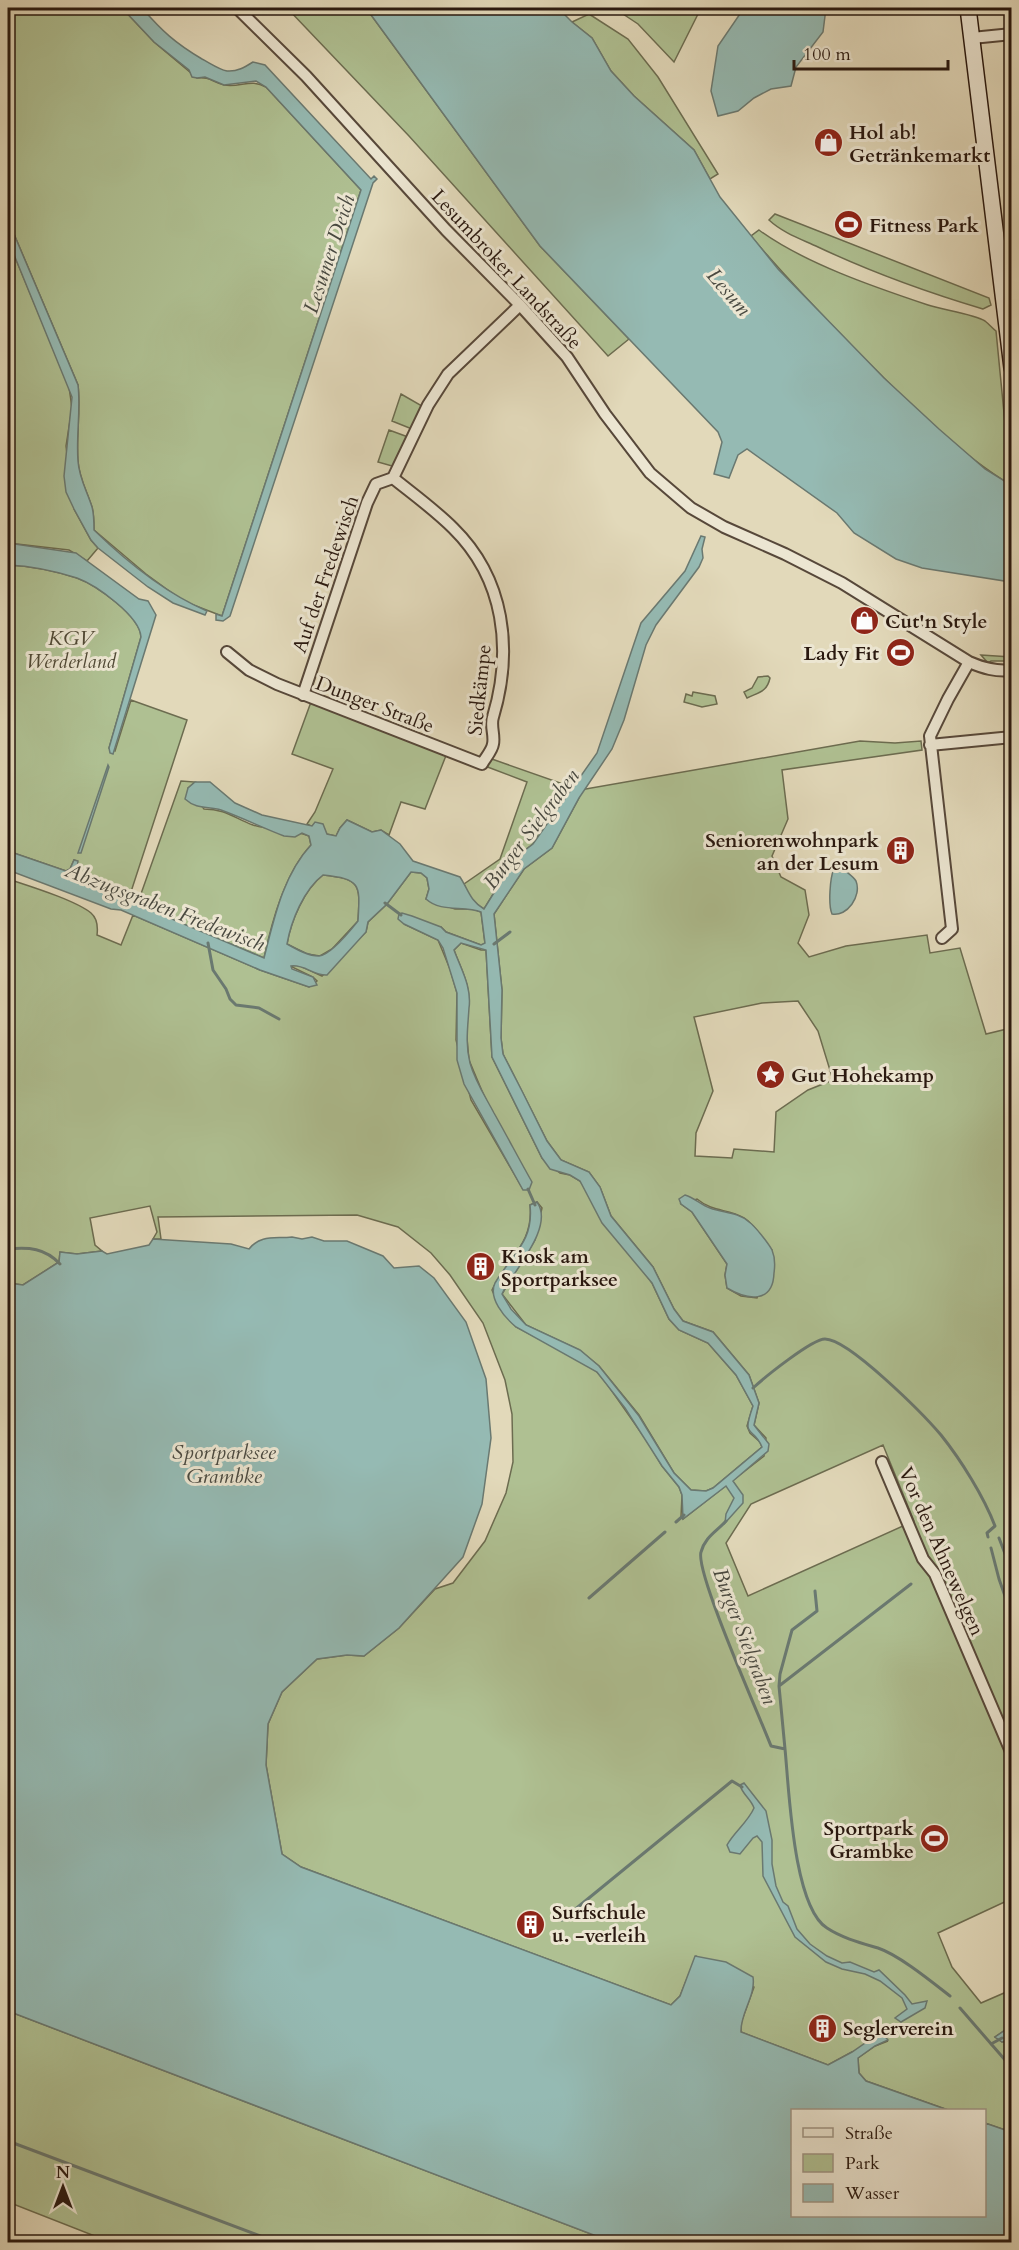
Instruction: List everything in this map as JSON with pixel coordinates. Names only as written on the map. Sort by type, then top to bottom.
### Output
[{"type":"main road","points":[[968,8],[1008,317],[1011,368]]},
{"type":"street","name":"Lesumbroker Landstraße","points":[[237,8],[306,76],[446,230],[520,304],[567,357],[604,414],[650,472],[691,508],[724,527],[842,583],[969,663],[985,669],[1011,670]]},
{"type":"street","points":[[972,38],[1011,34]]},
{"type":"street","name":"Auf der Fredewisch","points":[[303,695],[371,493],[376,484],[393,478],[428,405],[448,374],[520,304]]},
{"type":"street","name":"Siedkämpe","points":[[393,478],[445,520],[462,538],[482,566],[493,592],[500,616],[504,665],[500,692],[490,725],[493,744],[482,764]]},
{"type":"street","name":"Dunger Straße","points":[[227,652],[249,670],[303,695],[482,764]]},
{"type":"street","points":[[942,938],[952,929],[930,736],[969,663]]},
{"type":"street","points":[[930,745],[1011,737]]},
{"type":"street","name":"Vor den Ahnewelgen","points":[[882,1462],[923,1558],[935,1574],[1011,1754]]},
{"type":"green space","points":[[8,8],[122,8],[154,42],[197,78],[224,85],[255,83],[266,87],[361,190],[222,616],[183,601],[146,574],[94,530],[92,507],[79,467],[78,385],[8,220]]},
{"type":"green space","points":[[287,8],[366,8],[540,246],[629,339],[608,356],[409,136]]},
{"type":"green space","points":[[614,8],[701,8],[674,62],[638,24]]},
{"type":"green space","points":[[589,14],[628,39],[658,77],[718,174],[710,179],[694,150],[634,96],[611,71],[592,38],[572,22]]},
{"type":"green space","points":[[775,214],[989,298],[991,305],[983,309],[920,289],[858,265],[780,229],[769,220]]},
{"type":"green space","points":[[759,230],[797,253],[840,273],[928,305],[980,319],[996,331],[1011,485],[989,471],[948,438],[853,347],[788,279],[751,236]]},
{"type":"green space","points":[[8,240],[69,387],[72,408],[66,446],[74,509],[98,548],[87,561],[69,550],[8,543]]},
{"type":"green space","points":[[401,394],[422,406],[412,429],[392,421]]},
{"type":"green space","points":[[389,430],[408,437],[396,464],[392,466],[378,462]]},
{"type":"green space","name":"KGV Werderland","points":[[8,565],[52,571],[77,578],[116,602],[139,629],[141,637],[109,748],[115,751],[131,700],[187,720],[128,901],[115,895],[109,887],[76,874],[77,861],[74,860],[70,869],[66,871],[8,851]]},
{"type":"green space","points":[[981,655],[1011,657],[1011,661],[988,663]]},
{"type":"green space","points":[[768,676],[769,683],[765,689],[747,698],[744,692],[752,688],[758,677]]},
{"type":"green space","points":[[693,692],[715,696],[717,704],[702,707],[684,702],[686,694],[692,696]]},
{"type":"green space","points":[[311,702],[447,753],[425,809],[401,802],[389,835],[381,830],[372,832],[347,820],[336,836],[326,834],[307,824],[315,812],[333,769],[292,754]]},
{"type":"green space","points":[[860,741],[895,743],[921,741],[922,750],[782,770],[788,819],[772,856],[781,877],[805,890],[809,915],[798,943],[809,957],[846,946],[927,935],[930,953],[960,948],[986,1034],[1011,1028],[1012,1532],[1005,1539],[1012,1561],[1011,1899],[938,1933],[952,1967],[981,2003],[1011,1990],[1011,2026],[995,2037],[1002,2042],[1011,2040],[1011,2132],[986,2123],[986,2109],[945,2109],[866,2081],[859,2073],[858,2058],[875,2046],[888,2041],[852,2052],[828,2065],[741,2032],[741,2023],[754,1987],[696,1956],[680,1996],[671,2005],[301,1867],[282,1854],[266,1765],[268,1724],[282,1692],[317,1659],[347,1655],[364,1656],[399,1628],[435,1589],[453,1583],[485,1541],[506,1493],[513,1462],[512,1414],[505,1380],[483,1323],[450,1275],[431,1253],[398,1227],[357,1215],[158,1217],[161,1239],[153,1239],[157,1232],[150,1206],[90,1218],[95,1245],[102,1251],[77,1254],[60,1252],[59,1262],[23,1285],[8,1283],[8,879],[84,908],[95,918],[97,935],[121,945],[133,915],[260,970],[309,987],[317,981],[290,966],[298,965],[322,976],[366,932],[368,922],[387,904],[411,872],[421,873],[427,878],[429,889],[426,899],[455,909],[473,909],[481,912],[485,944],[481,945],[446,932],[441,927],[404,924],[438,940],[457,993],[456,1040],[471,1100],[523,1189],[469,1060],[468,990],[454,950],[461,943],[486,950],[492,1057],[542,1158],[560,1173],[570,1175],[580,1181],[652,1283],[669,1319],[679,1330],[708,1343],[736,1375],[753,1406],[747,1426],[762,1447],[713,1488],[706,1491],[691,1490],[674,1473],[639,1415],[599,1366],[579,1350],[526,1325],[502,1294],[535,1240],[542,1208],[537,1202],[530,1205],[530,1219],[524,1241],[492,1290],[501,1310],[516,1327],[583,1362],[597,1372],[679,1487],[682,1495],[681,1517],[683,1519],[764,1456],[766,1438],[754,1425],[759,1403],[749,1375],[713,1332],[683,1321],[674,1309],[653,1267],[611,1216],[600,1187],[589,1172],[561,1160],[547,1141],[503,1054],[502,990],[494,914],[524,869],[552,848],[579,798],[549,819],[533,844],[516,857],[484,909],[471,898],[464,884],[500,859],[527,782],[485,766],[489,758],[580,790]],"holes":[[[798,1001],[818,1031],[833,1080],[808,1090],[776,1112],[774,1152],[734,1149],[732,1158],[695,1156],[696,1133],[713,1091],[694,1017],[762,1003]],[[697,1199],[715,1209],[732,1213],[749,1221],[772,1250],[757,1298],[741,1296],[727,1288],[725,1275],[727,1264],[692,1212],[681,1204]],[[883,1445],[914,1521],[748,1596],[726,1543],[751,1504]]]},
{"type":"green space","points":[[181,781],[195,782],[188,788],[204,809],[224,812],[260,827],[309,836],[311,845],[287,883],[271,929],[264,958],[137,905]]},
{"type":"green space","points":[[323,875],[352,882],[358,892],[359,909],[358,921],[332,949],[320,956],[307,954],[287,944],[299,906],[316,881]]},
{"type":"green space","points":[[8,2011],[612,2242],[110,2242],[8,2202]]},
{"type":"water","points":[[122,8],[142,8],[176,42],[220,69],[234,71],[253,62],[265,65],[371,179],[374,176],[377,179],[373,183],[230,616],[223,621],[216,620],[216,614],[222,616],[361,190],[266,87],[256,81],[224,85],[205,77],[192,77],[189,70],[154,42]]},
{"type":"water","name":"Lesum","points":[[366,8],[558,8],[592,38],[611,71],[634,96],[694,150],[720,197],[778,269],[884,378],[939,429],[985,469],[1011,485],[1011,582],[922,568],[896,559],[854,533],[837,513],[747,449],[738,455],[729,478],[714,474],[722,442],[718,432],[540,246]]},
{"type":"water","points":[[744,8],[826,8],[823,32],[796,67],[791,86],[771,89],[754,98],[738,111],[718,116],[711,91],[718,46]]},
{"type":"water","points":[[8,220],[78,385],[79,467],[92,507],[94,530],[147,576],[191,604],[207,611],[205,615],[173,603],[148,587],[98,548],[74,509],[66,492],[64,476],[72,397],[8,240]]},
{"type":"water","points":[[701,536],[705,537],[702,549],[703,558],[699,567],[656,625],[646,645],[624,720],[612,749],[579,798],[552,848],[524,869],[494,914],[502,990],[503,1054],[547,1141],[561,1160],[589,1172],[600,1187],[611,1216],[653,1267],[674,1309],[683,1321],[713,1332],[749,1375],[759,1403],[754,1425],[769,1444],[768,1451],[733,1481],[743,1495],[743,1503],[725,1523],[726,1514],[734,1498],[726,1486],[683,1519],[682,1495],[679,1487],[662,1466],[625,1408],[597,1372],[516,1327],[502,1313],[495,1301],[493,1289],[495,1283],[525,1238],[529,1229],[530,1205],[537,1202],[541,1212],[541,1224],[537,1236],[502,1294],[511,1309],[526,1325],[580,1350],[599,1366],[639,1416],[674,1473],[691,1490],[706,1491],[713,1488],[762,1447],[748,1428],[753,1406],[736,1375],[708,1343],[679,1330],[669,1319],[652,1283],[602,1223],[580,1181],[570,1175],[550,1169],[542,1158],[492,1057],[486,950],[461,943],[454,950],[465,978],[470,1000],[468,1056],[480,1088],[532,1182],[529,1190],[523,1190],[464,1084],[457,1060],[457,993],[443,948],[438,940],[398,919],[399,914],[402,913],[412,916],[481,945],[485,943],[481,912],[432,903],[426,899],[429,889],[427,878],[421,873],[411,872],[387,904],[368,922],[366,932],[327,975],[291,966],[292,969],[313,977],[317,985],[309,987],[260,970],[121,910],[111,909],[8,870],[8,851],[66,871],[70,869],[74,860],[78,861],[76,874],[109,887],[115,895],[264,958],[286,884],[301,857],[311,845],[309,836],[302,833],[295,837],[284,836],[221,810],[194,805],[185,799],[188,788],[195,782],[210,782],[235,803],[262,815],[312,826],[315,822],[323,824],[327,834],[336,836],[347,820],[372,832],[381,830],[400,844],[413,861],[460,877],[472,899],[484,909],[516,857],[533,844],[597,753],[641,623],[685,571]],"holes":[[[323,875],[352,882],[356,886],[359,899],[358,921],[340,942],[324,955],[311,955],[287,944],[295,916],[310,888]]]},
{"type":"water","points":[[8,543],[76,553],[139,599],[148,601],[156,615],[113,754],[110,753],[109,748],[141,637],[139,629],[116,602],[77,578],[52,571],[8,565]]},
{"type":"water","points":[[108,765],[81,853],[78,853]]},
{"type":"water","points":[[842,868],[856,881],[857,893],[848,909],[832,914],[831,878],[834,869]]},
{"type":"water","points":[[685,1195],[710,1208],[740,1216],[762,1235],[774,1256],[773,1283],[764,1295],[750,1297],[727,1288],[725,1275],[727,1264],[692,1212],[681,1204],[679,1199]]},
{"type":"water","name":"Sportparksee Grambke","points":[[312,1237],[324,1241],[347,1241],[383,1256],[394,1268],[419,1266],[434,1278],[466,1322],[486,1379],[491,1438],[482,1504],[463,1557],[399,1628],[364,1656],[347,1655],[317,1659],[282,1692],[268,1724],[266,1765],[282,1854],[301,1867],[671,2005],[680,1996],[695,1956],[726,1962],[753,1977],[752,1991],[741,2025],[741,2032],[828,2065],[881,2032],[888,2040],[858,2058],[859,2073],[866,2081],[945,2109],[791,2109],[791,2217],[986,2217],[986,2123],[1011,2132],[1011,2242],[612,2242],[8,2011],[8,1283],[23,1285],[59,1262],[60,1252],[77,1254],[102,1251],[107,1254],[149,1245],[153,1239],[231,1244],[249,1249],[258,1241],[269,1238]]},
{"type":"water","points":[[744,1783],[766,1811],[772,1840],[772,1864],[776,1886],[783,1902],[788,1906],[797,1929],[810,1944],[827,1956],[874,1972],[879,1970],[912,2004],[927,2001],[925,2008],[901,2022],[895,2018],[907,2009],[902,1998],[880,1981],[826,1962],[795,1937],[763,1876],[762,1842],[757,1836],[753,1838],[740,1854],[730,1852],[727,1845],[754,1808],[741,1788],[740,1785]]},
{"type":"water","points":[[1011,2026],[1011,2040],[1002,2042],[995,2037]]},
{"type":"waterway","name":"Abzugsgraben Fredewisch","points":[[385,903],[401,915]]},
{"type":"waterway","points":[[494,944],[510,932]]},
{"type":"waterway","points":[[208,943],[213,970],[230,999],[236,1005],[259,1008],[279,1019]]},
{"type":"waterway","name":"Abzugsgraben Fredewisch","points":[[528,1189],[535,1205]]},
{"type":"waterway","points":[[8,1249],[36,1250],[60,1264]]},
{"type":"waterway","points":[[753,1388],[789,1359],[819,1341],[825,1339],[836,1342],[851,1351],[903,1396],[949,1445],[985,1503],[995,1526],[987,1533],[988,1537]]},
{"type":"waterway","points":[[676,1522],[684,1515]]},
{"type":"waterway","name":"Burger Sielgraben","points":[[726,1521],[705,1542],[701,1552],[702,1565],[718,1615],[771,1746],[785,1749],[795,1845],[807,1897],[816,1916],[827,1928],[839,1935],[896,1956],[950,1996]]},
{"type":"waterway","points":[[589,1598],[665,1532]]},
{"type":"waterway","points":[[999,1538],[1012,1572]]},
{"type":"waterway","points":[[991,1548],[1012,1616]]},
{"type":"waterway","points":[[785,1749],[779,1686],[911,1584]]},
{"type":"waterway","points":[[779,1686],[792,1630],[817,1611],[815,1591]]},
{"type":"waterway","points":[[562,1920],[732,1781],[742,1787]]},
{"type":"waterway","name":"Burger Sielgraben","points":[[960,2008],[1012,2068]]},
{"type":"waterway","points":[[991,2044],[1002,2038]]},
{"type":"waterway","points":[[8,2141],[276,2242]]},
{"type":"place","name":"Hol ab! Getränkemarkt","points":[[828,143]]},
{"type":"place","name":"Fitness Park","points":[[848,225]]},
{"type":"place","name":"Cut'n Style","points":[[864,621]]},
{"type":"place","name":"Lady Fit","points":[[900,653]]},
{"type":"place","name":"Seniorenwohnpark an der Lesum","points":[[900,851]]},
{"type":"place","name":"Gut Hohekamp","points":[[770,1075]]},
{"type":"place","name":"Kiosk am Sportparksee","points":[[480,1267]]},
{"type":"place","name":"Sportpark Grambke","points":[[935,1839]]},
{"type":"place","name":"Surfschule u. -verleih","points":[[531,1924]]},
{"type":"place","name":"Seglerverein","points":[[822,2028]]},
{"type":"water label","name":"Lesumer Deich","points":[[329,254]]}]
